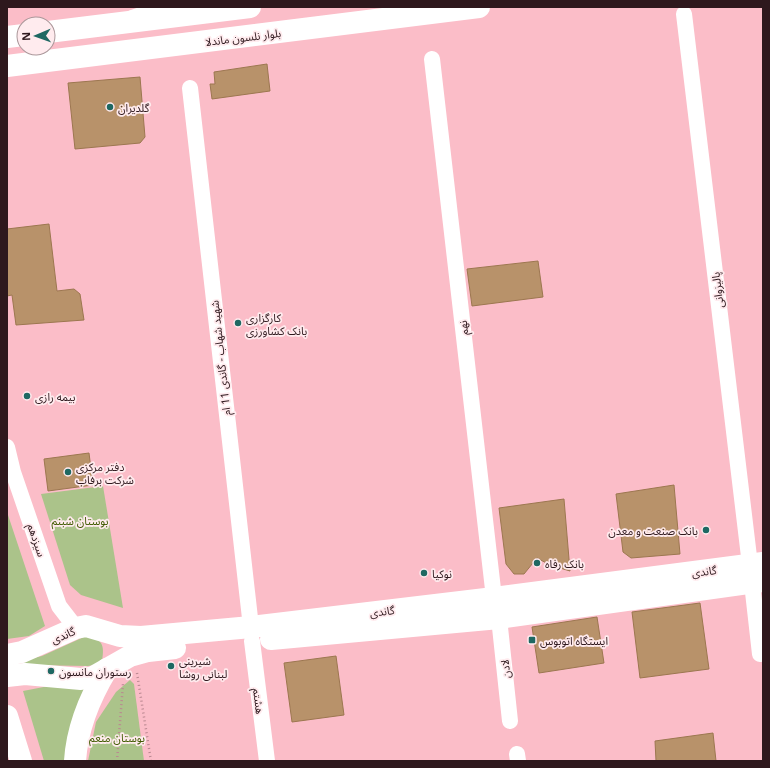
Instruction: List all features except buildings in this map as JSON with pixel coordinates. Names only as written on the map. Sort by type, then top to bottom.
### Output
[{"type":"main road","points":[[133,22],[173,7]]},
{"type":"main road","points":[[56,31],[250,7]]},
{"type":"main road","name":"بلوار نلسون ماندلا","points":[[7,66],[479,7]]},
{"type":"main road","name":"گاندی","points":[[16,675],[81,679],[93,677],[130,656],[148,651],[251,634],[497,608],[757,573]]},
{"type":"main road","points":[[75,761],[76,747],[84,719],[99,683],[111,660],[112,650],[109,642],[85,628]]},
{"type":"main road","name":"گاندی","points":[[14,653],[85,628],[120,636],[140,637],[251,634]]},
{"type":"main road","points":[[7,716],[21,761]]},
{"type":"street","name":"پالیزوانی","points":[[684,14],[757,573],[760,654]]},
{"type":"street","name":"نهم","points":[[432,59],[497,608]]},
{"type":"street","name":"شهید شهاب - گاندی 11 ام","points":[[190,88],[251,634]]},
{"type":"street","name":"سیزدهم","points":[[7,447],[14,472],[60,606],[85,628]]},
{"type":"street","name":"لادن","points":[[497,608],[510,721]]},
{"type":"street","name":"هشتم","points":[[251,634],[267,761]]},
{"type":"path","points":[[116,761],[122,687],[130,656]]},
{"type":"path","points":[[130,656],[139,676],[151,761]]},
{"type":"green space","name":"بوستان شبنم","points":[[103,486],[123,608],[81,595],[70,585],[41,494]]},
{"type":"green space","points":[[7,512],[45,626],[29,636],[7,639]]},
{"type":"green space","points":[[86,636],[96,639],[101,643],[103,650],[102,661],[96,665],[25,665],[24,660],[42,656]]},
{"type":"green space","name":"بوستان منعم","points":[[130,680],[134,684],[144,761],[88,761],[96,722],[116,692]]},
{"type":"green space","points":[[59,684],[90,689],[71,761],[44,761],[23,691]]},
{"type":"place","name":"گلدیران","points":[[110,107]]},
{"type":"place","name":"کارگزاری بانک کشاورزی","points":[[238,323]]},
{"type":"place","name":"بیمه رازی","points":[[27,396]]},
{"type":"place","name":"دفتر مرکزی شرکت برفاب","points":[[68,472]]},
{"type":"place","name":"بانک صنعت و معدن","points":[[706,530]]},
{"type":"place","name":"بانک رفاه","points":[[537,563]]},
{"type":"place","name":"نوکیا","points":[[424,573]]},
{"type":"place","name":"ایستگاه اتوبوس","points":[[532,640]]},
{"type":"place","name":"شیرینی لبنانی روشا","points":[[171,666]]},
{"type":"place","name":"رستوران مانسون","points":[[51,671]]}]
